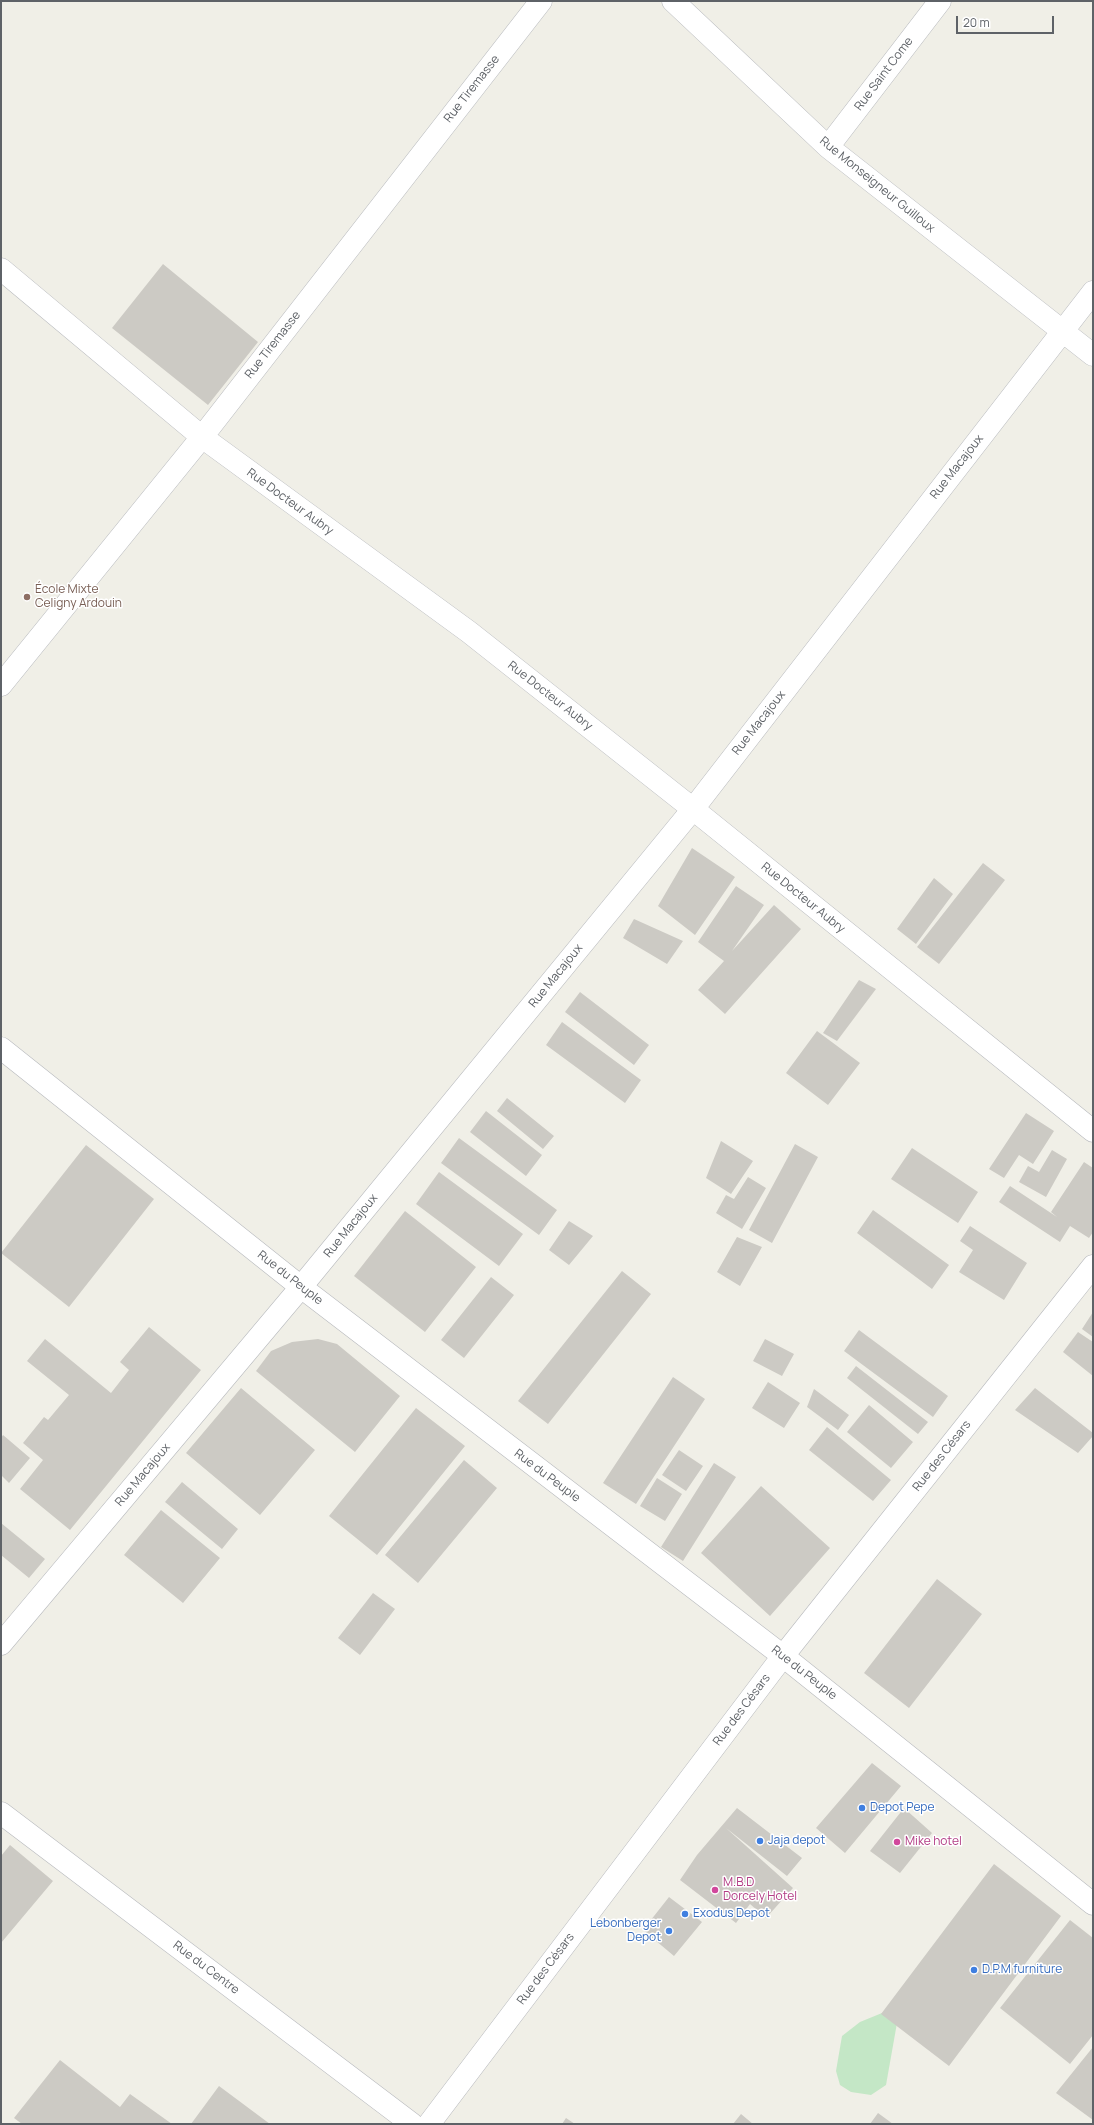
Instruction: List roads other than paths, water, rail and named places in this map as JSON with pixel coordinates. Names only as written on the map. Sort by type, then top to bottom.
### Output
[{"type":"street","name":"Rue Tiremasse","points":[[1,685],[202,437],[541,1]]},
{"type":"street","name":"Rue Monseigneur Guilloux","points":[[673,1],[828,147],[1093,355]]},
{"type":"street","name":"Rue Saint Come","points":[[828,147],[940,1]]},
{"type":"street","name":"Rue Docteur Aubry","points":[[1,268],[202,437],[469,632],[693,809],[1093,1131]]},
{"type":"street","name":"Rue Macajoux","points":[[1,1644],[301,1287],[693,809],[1093,292]]},
{"type":"street","name":"Rue du Peuple","points":[[1,1048],[301,1287],[783,1656],[1093,1904]]},
{"type":"street","name":"Rue des Césars","points":[[429,2124],[783,1656],[1093,1266]]},
{"type":"street","name":"Rue du Centre","points":[[1,1813],[412,2124]]},
{"type":"place","name":"École Mixte Celigny Ardouin","points":[[27,597]]},
{"type":"place","name":"Depot Pepe","points":[[862,1808]]},
{"type":"place","name":"Jaja depot","points":[[760,1841]]},
{"type":"place","name":"Mike hotel","points":[[897,1842]]},
{"type":"place","name":"M.B.D Dorcely Hotel","points":[[715,1890]]},
{"type":"place","name":"Exodus Depot","points":[[685,1914]]},
{"type":"place","name":"Lebonberger Depot","points":[[669,1931]]},
{"type":"place","name":"D.P.M furniture","points":[[974,1970]]}]
